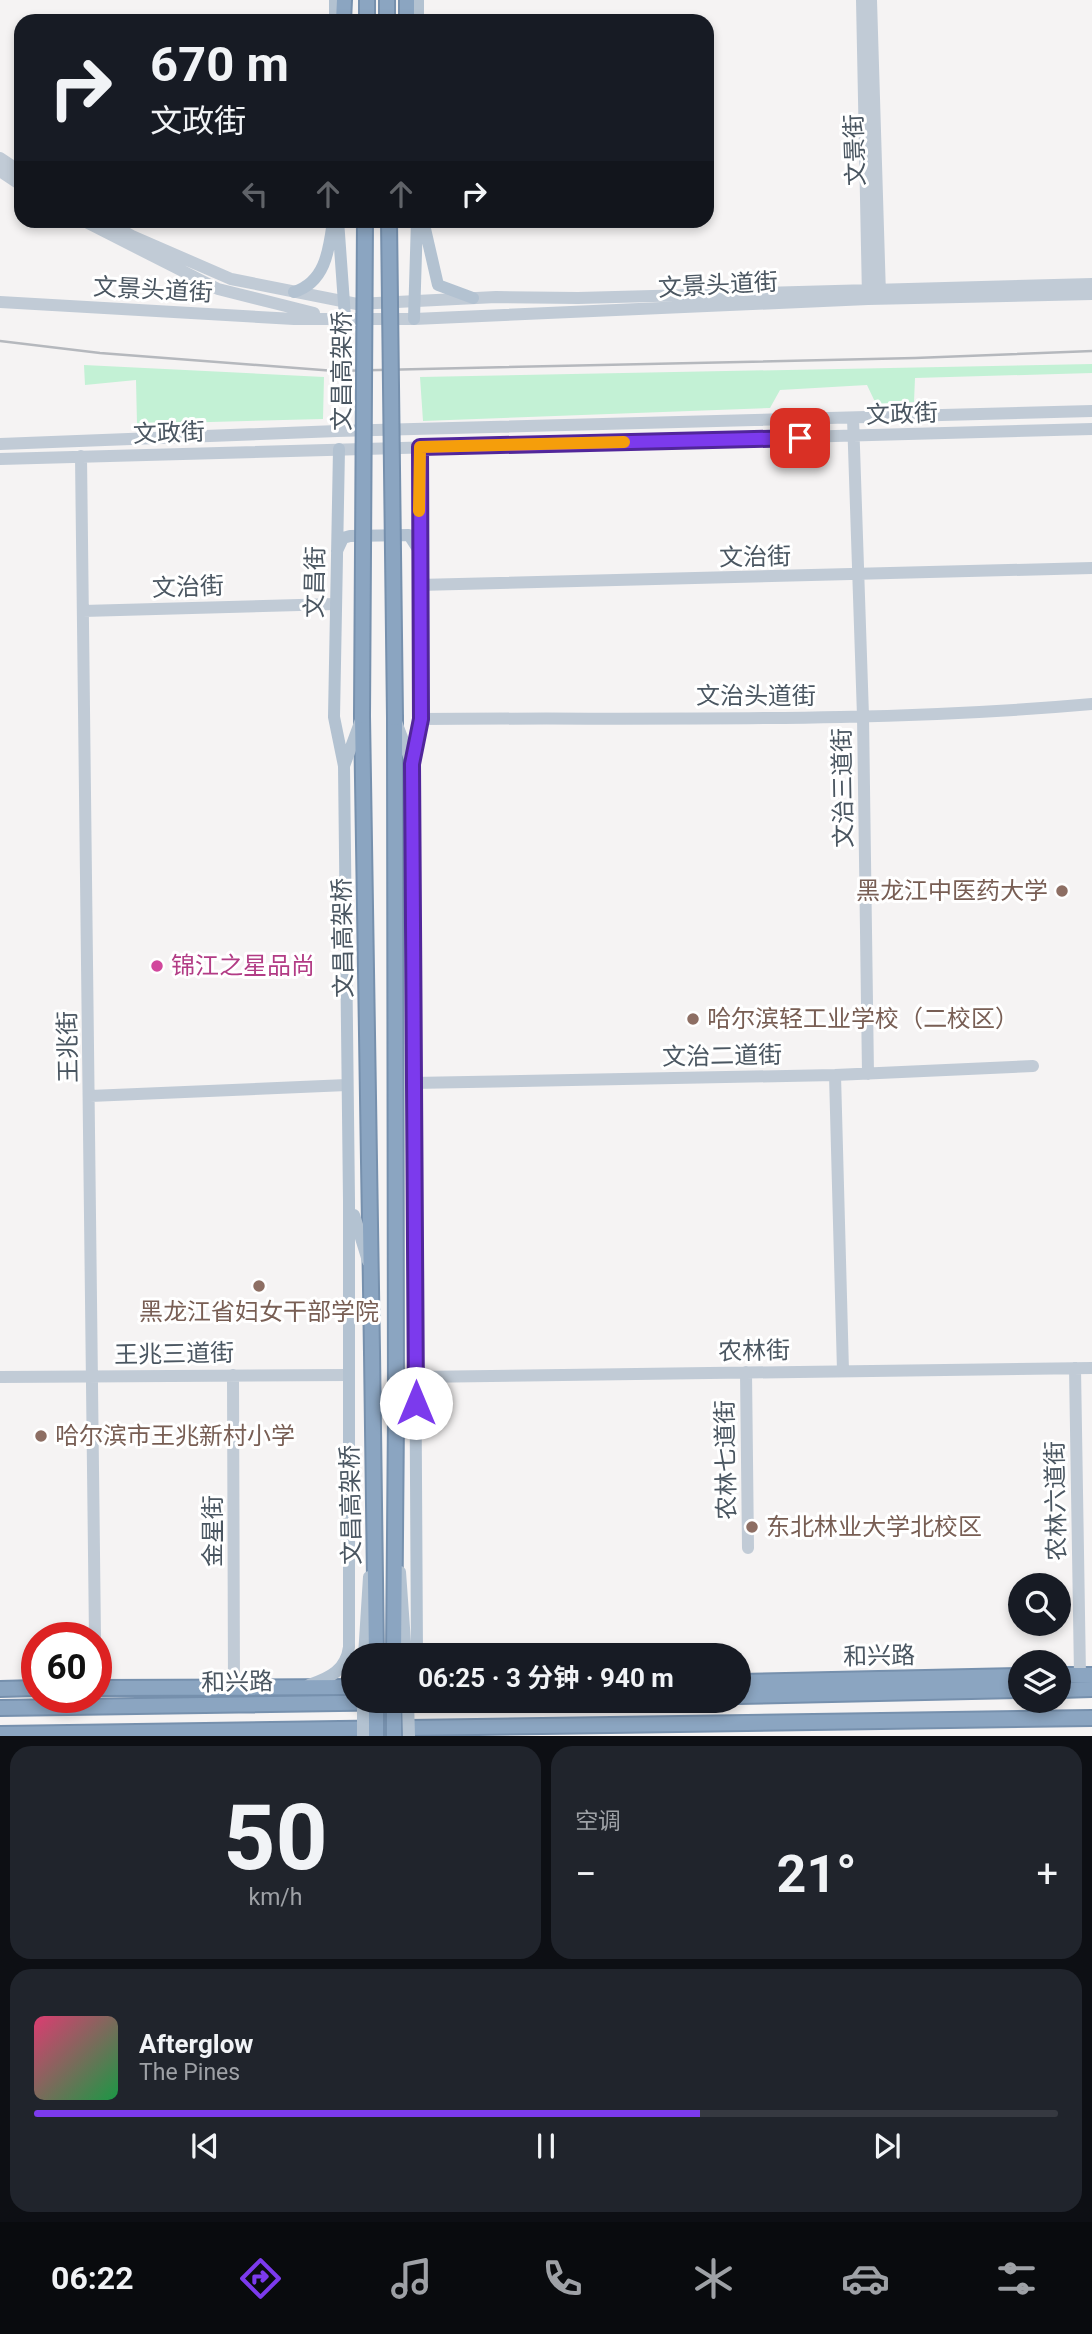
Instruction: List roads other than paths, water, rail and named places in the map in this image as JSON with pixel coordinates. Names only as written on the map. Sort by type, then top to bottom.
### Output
[{"type":"highway","points":[[361,228],[365,243]]},
{"type":"highway","name":"文昌高架桥","points":[[365,228],[362,716],[376,1643]]},
{"type":"highway","name":"文昌高架桥","points":[[391,228],[397,1527],[394,1643]]},
{"type":"highway","name":"和兴路","points":[[751,1682],[1008,1676]]},
{"type":"highway","name":"和兴路","points":[[112,1688],[341,1686]]},
{"type":"highway","points":[[0,1689],[21,1688]]},
{"type":"highway","points":[[1071,1690],[1092,1689]]},
{"type":"highway","name":"和兴路","points":[[751,1696],[1008,1690]]},
{"type":"highway","name":"和兴路","points":[[0,1708],[341,1703]]},
{"type":"highway","points":[[376,1713],[376,1735]]},
{"type":"highway","points":[[394,1713],[394,1735]]},
{"type":"highway","points":[[0,1734],[1092,1718]]},
{"type":"highway","points":[[257,1730],[315,1735]]},
{"type":"main road","name":"文景街","points":[[862,0],[874,294]]},
{"type":"main road","name":"文景街","points":[[871,0],[874,294]]},
{"type":"main road","name":"文景头道街","points":[[98,228],[218,289],[309,312],[345,317],[414,301]]},
{"type":"main road","name":"文景头道街","points":[[120,228],[231,279],[357,304],[473,298],[1092,294]]},
{"type":"main road","points":[[294,292],[306,288],[327,259],[333,228]]},
{"type":"main road","points":[[336,228],[345,317]]},
{"type":"main road","points":[[414,319],[417,228]]},
{"type":"main road","points":[[425,228],[438,285],[473,298]]},
{"type":"main road","name":"文景头道街","points":[[0,302],[295,319],[414,319],[1092,285]]},
{"type":"main road","name":"文政街","points":[[0,444],[337,431],[420,431],[1092,411]]},
{"type":"main road","name":"文治三道街","points":[[853,418],[863,716],[868,1073]]},
{"type":"main road","name":"文政街","points":[[0,459],[1092,429]]},
{"type":"main road","points":[[337,431],[339,449]]},
{"type":"main road","points":[[416,1643],[412,764],[421,719],[418,585],[420,431]]},
{"type":"main road","name":"文昌街","points":[[339,449],[334,717],[344,766]]},
{"type":"main road","name":"王兆街","points":[[82,456],[95,1622]]},
{"type":"main road","points":[[337,552],[343,538],[349,536],[409,535],[419,552]]},
{"type":"main road","name":"文治街","points":[[418,585],[1092,568]]},
{"type":"main road","name":"文治街","points":[[83,611],[336,604]]},
{"type":"main road","name":"文治头道街","points":[[421,719],[863,716],[1023,710],[1092,704]]},
{"type":"main road","points":[[305,1686],[333,1675],[345,1664],[349,1647],[349,1201],[344,766],[362,716]]},
{"type":"main road","points":[[395,718],[412,764]]},
{"type":"main road","name":"文治二道街","points":[[412,1083],[835,1076],[1033,1066]]},
{"type":"main road","points":[[835,1076],[843,1371]]},
{"type":"main road","points":[[90,1096],[347,1085]]},
{"type":"main road","points":[[396,1271],[413,1200]]},
{"type":"main road","points":[[349,1201],[372,1273]]},
{"type":"main road","name":"农林六道街","points":[[1075,1368],[1086,1675]]},
{"type":"main road","name":"农林街","points":[[416,1377],[1092,1368]]},
{"type":"main road","name":"农林七道街","points":[[746,1372],[748,1548]]},
{"type":"main road","name":"金星街","points":[[233,1374],[234,1688]]},
{"type":"main road","name":"王兆三道街","points":[[0,1377],[349,1375]]},
{"type":"main road","points":[[397,1527],[405,1643]]},
{"type":"main road","points":[[365,1643],[373,1531]]},
{"type":"main road","points":[[350,1612],[360,1630],[368,1634],[390,1636],[407,1628],[415,1609]]},
{"type":"main road","points":[[363,1713],[363,1735]]},
{"type":"main road","points":[[408,1713],[409,1735]]},
{"type":"railway","points":[[0,341],[100,353],[335,371],[915,358],[1092,351]]},
{"type":"place","name":"黑龙江中医药大学","points":[[1062,891]]},
{"type":"place","name":"锦江之星品尚","points":[[157,966]]},
{"type":"place","name":"哈尔滨轻工业学校（二校区）","points":[[693,1019]]},
{"type":"place","name":"黑龙江省妇女干部学院","points":[[259,1286]]},
{"type":"place","name":"哈尔滨市王兆新村小学","points":[[41,1436]]},
{"type":"place","name":"东北林业大学北校区","points":[[752,1527]]}]
